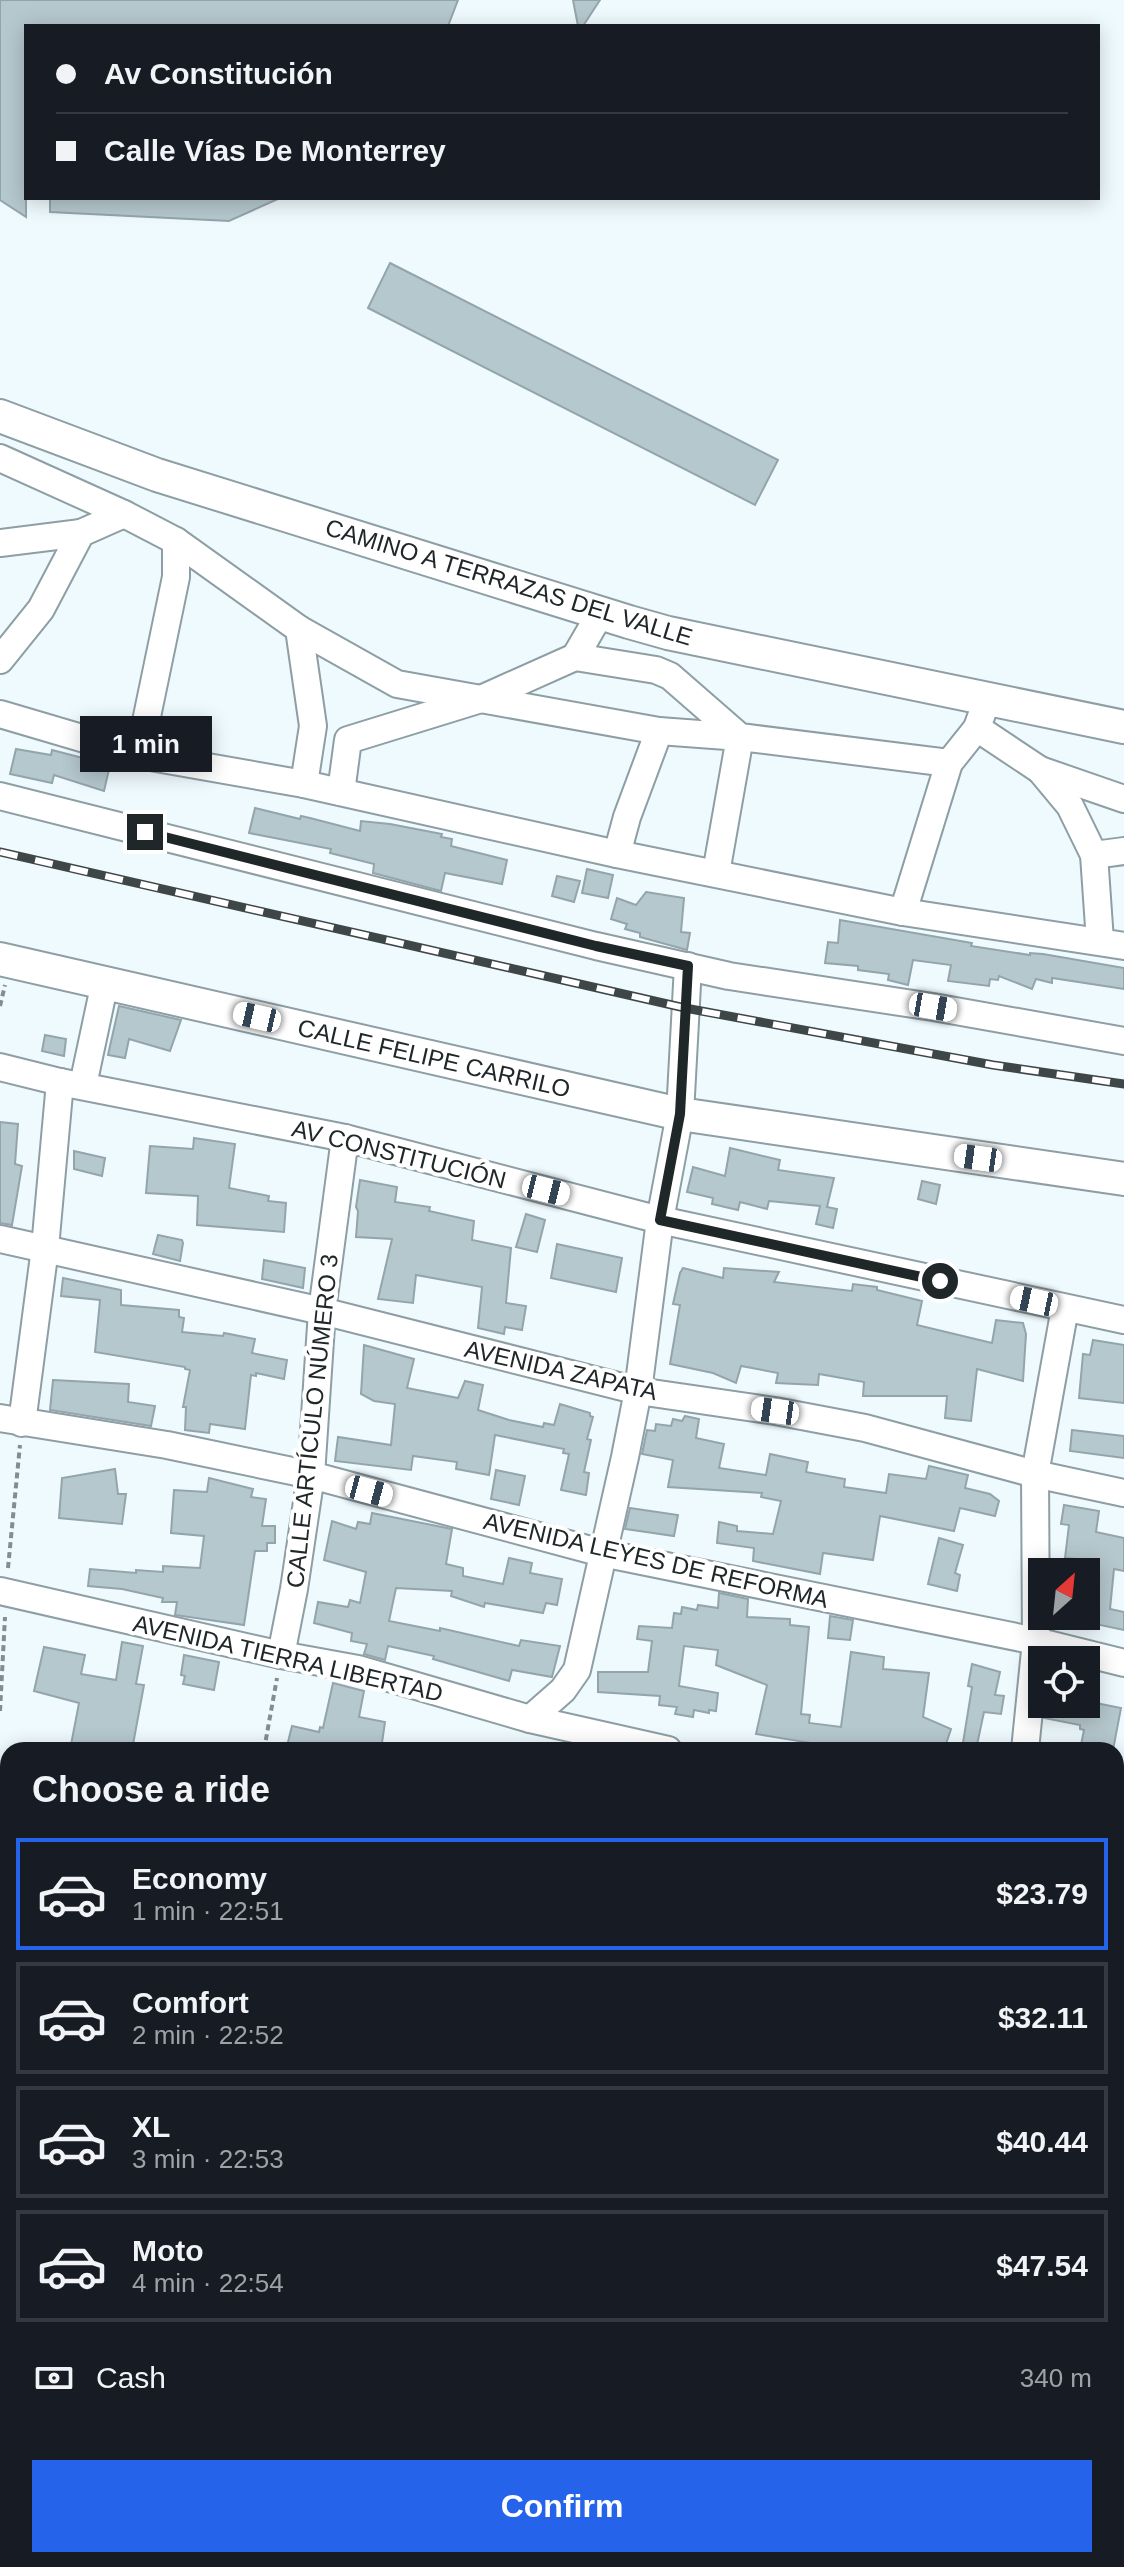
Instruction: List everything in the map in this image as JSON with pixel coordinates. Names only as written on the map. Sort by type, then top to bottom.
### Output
[{"type":"street","name":"CAMINO A TERRAZAS DEL VALLE","points":[[0,416],[157,475],[668,633],[982,714],[1124,727]]},
{"type":"street","points":[[0,458],[176,541],[299,629],[397,684],[659,731],[740,737],[949,763]]},
{"type":"street","points":[[0,543],[81,533],[124,514]]},
{"type":"street","points":[[0,660],[41,609],[81,533]]},
{"type":"street","points":[[139,755],[176,577],[176,541]]},
{"type":"street","points":[[575,657],[600,614]]},
{"type":"street","points":[[299,629],[313,726],[304,784]]},
{"type":"street","points":[[313,726],[348,740],[481,699],[575,657],[656,670],[670,676],[740,737]]},
{"type":"street","points":[[0,714],[139,755],[304,784],[617,854],[903,912],[1112,944],[1094,855],[1070,806],[1040,770],[982,714],[949,763],[903,912]]},
{"type":"street","points":[[617,854],[627,817],[659,731]]},
{"type":"street","points":[[716,873],[740,737]]},
{"type":"street","points":[[341,792],[348,740]]},
{"type":"street","points":[[1040,770],[1124,799]]},
{"type":"street","points":[[0,796],[596,946],[729,976],[933,1007],[1124,1041]]},
{"type":"street","points":[[1094,855],[1124,851]]},
{"type":"street","name":"CALLE FELIPE CARRILO","points":[[0,959],[680,1114],[1124,1179]]},
{"type":"street","points":[[530,1719],[563,1690],[577,1670],[625,1457],[638,1391],[660,1220],[680,1114],[688,966]]},
{"type":"street","points":[[11,1420],[45,1248],[72,1084],[105,982]]},
{"type":"street","name":"AV CONSTITUCIÓN","points":[[0,1067],[345,1138],[660,1220],[1124,1320]]},
{"type":"street","name":"CALLE ARTÍCULO NÚMERO 3","points":[[281,1655],[311,1475],[322,1311],[345,1138]]},
{"type":"street","name":"AVENIDA ZAPATA","points":[[0,1239],[322,1311],[638,1391],[865,1428],[1035,1474],[1124,1493]]},
{"type":"street","points":[[1026,1742],[1036,1641],[1035,1474],[1065,1308]]},
{"type":"street","name":"AVENIDA LEYES DE REFORMA","points":[[11,1420],[167,1445],[311,1475],[602,1553],[1036,1641],[1124,1663]]},
{"type":"street","name":"AVENIDA TIERRA LIBERTAD","points":[[3,1591],[281,1655],[358,1669],[530,1719],[632,1742]]},
{"type":"path","points":[[0,1711],[11,1420]]},
{"type":"path","points":[[265,1742],[281,1655]]},
{"type":"building","points":[[0,0],[458,0],[449,24],[24,24],[26,217],[0,200]]},
{"type":"building","points":[[573,0],[600,0],[584,24],[578,24]]},
{"type":"building","points":[[50,200],[276,200],[229,221],[50,212]]},
{"type":"building","points":[[390,263],[778,460],[755,505],[368,308]]},
{"type":"building","points":[[16,749],[51,755],[52,750],[110,765],[104,791],[54,775],[52,783],[10,774]]},
{"type":"building","points":[[255,808],[360,831],[361,821],[442,834],[441,837],[452,839],[451,846],[507,860],[502,884],[445,873],[441,891],[373,873],[374,864],[330,853],[331,849],[249,833]]},
{"type":"building","points":[[587,869],[613,875],[608,898],[582,893]]},
{"type":"building","points":[[557,876],[580,881],[574,902],[552,896]]},
{"type":"building","points":[[646,892],[684,898],[681,932],[690,933],[687,950],[640,937],[640,933],[625,929],[627,924],[611,919],[617,898],[636,905]]},
{"type":"building","points":[[840,920],[972,943],[971,946],[1124,968],[1124,989],[1052,978],[1052,983],[1036,979],[1032,989],[999,976],[998,980],[990,979],[989,986],[948,981],[951,965],[913,960],[908,985],[888,980],[889,974],[858,970],[858,966],[825,963],[828,942],[838,943]]},
{"type":"building","points":[[119,1006],[181,1020],[170,1051],[129,1039],[125,1058],[108,1055]]},
{"type":"building","points":[[45,1035],[66,1039],[64,1056],[42,1051]]},
{"type":"building","points":[[0,1122],[18,1124],[15,1164],[22,1166],[12,1225],[0,1223]]},
{"type":"building","points":[[194,1138],[235,1144],[229,1188],[269,1196],[268,1201],[286,1203],[284,1232],[197,1225],[198,1196],[146,1193],[150,1146],[193,1149]]},
{"type":"building","points":[[730,1148],[780,1160],[778,1170],[834,1178],[827,1207],[837,1209],[833,1228],[816,1224],[820,1206],[769,1201],[767,1209],[740,1202],[738,1210],[712,1204],[713,1198],[687,1192],[693,1167],[725,1176]]},
{"type":"building","points":[[74,1151],[105,1158],[102,1176],[74,1169]]},
{"type":"building","points":[[360,1180],[397,1187],[395,1202],[430,1207],[429,1211],[474,1221],[472,1240],[511,1248],[506,1303],[526,1306],[522,1330],[505,1327],[504,1334],[478,1328],[482,1287],[416,1275],[413,1303],[378,1299],[392,1239],[356,1237]]},
{"type":"building","points":[[922,1181],[940,1185],[936,1204],[918,1199]]},
{"type":"building","points":[[526,1214],[545,1220],[537,1252],[516,1247]]},
{"type":"building","points":[[158,1235],[182,1240],[180,1261],[153,1254]]},
{"type":"building","points":[[557,1244],[622,1258],[616,1292],[551,1278]]},
{"type":"building","points":[[264,1260],[305,1268],[303,1288],[262,1279]]},
{"type":"building","points":[[683,1268],[723,1278],[724,1268],[779,1272],[774,1282],[852,1291],[853,1284],[877,1287],[877,1290],[922,1301],[917,1325],[992,1343],[996,1320],[1023,1323],[1026,1334],[1023,1381],[977,1369],[971,1421],[945,1418],[947,1396],[863,1396],[864,1382],[819,1374],[818,1385],[776,1383],[778,1373],[741,1366],[736,1383],[713,1373],[670,1364],[680,1305],[673,1304]]},
{"type":"building","points":[[63,1278],[121,1290],[121,1305],[179,1310],[179,1317],[184,1318],[182,1332],[223,1336],[224,1333],[255,1339],[252,1353],[287,1360],[284,1379],[256,1373],[256,1376],[251,1375],[245,1429],[210,1424],[209,1433],[185,1430],[186,1407],[183,1407],[190,1370],[95,1352],[100,1300],[61,1296]]},
{"type":"building","points":[[1093,1340],[1124,1345],[1124,1403],[1079,1398],[1083,1354],[1090,1355]]},
{"type":"building","points":[[364,1345],[414,1359],[407,1388],[458,1398],[465,1381],[483,1385],[478,1410],[509,1420],[543,1427],[544,1423],[554,1425],[560,1404],[590,1413],[593,1417],[584,1472],[589,1473],[586,1495],[561,1490],[569,1454],[563,1453],[564,1449],[495,1435],[489,1475],[456,1469],[457,1462],[413,1456],[411,1470],[335,1461],[338,1437],[391,1445],[395,1404],[374,1401],[361,1394]]},
{"type":"building","points":[[53,1380],[129,1384],[128,1402],[155,1406],[151,1426],[50,1410]]},
{"type":"building","points":[[685,1416],[699,1419],[696,1438],[724,1444],[719,1468],[766,1475],[770,1454],[808,1462],[806,1472],[845,1479],[844,1487],[886,1493],[889,1474],[926,1479],[929,1466],[968,1475],[965,1488],[990,1494],[999,1501],[995,1516],[960,1508],[954,1531],[880,1516],[873,1560],[823,1553],[820,1574],[753,1561],[754,1548],[717,1543],[719,1522],[737,1526],[737,1531],[773,1534],[781,1501],[761,1497],[762,1493],[668,1487],[673,1460],[642,1454],[647,1430],[655,1431],[656,1424],[671,1426],[673,1419],[682,1421]]},
{"type":"building","points":[[1072,1430],[1124,1436],[1124,1458],[1070,1451]]},
{"type":"building","points":[[115,1469],[118,1494],[126,1494],[122,1524],[59,1518],[62,1478]]},
{"type":"building","points":[[496,1470],[525,1476],[519,1505],[491,1499]]},
{"type":"building","points":[[209,1478],[253,1489],[251,1497],[266,1499],[262,1526],[275,1526],[275,1543],[267,1543],[267,1551],[255,1551],[244,1625],[175,1615],[177,1602],[162,1602],[163,1598],[122,1589],[88,1586],[90,1569],[136,1573],[136,1570],[163,1572],[163,1566],[200,1568],[204,1536],[171,1533],[174,1490],[207,1492]]},
{"type":"building","points":[[1064,1505],[1099,1511],[1096,1532],[1124,1538],[1124,1571],[1114,1569],[1110,1609],[1124,1612],[1124,1630],[1100,1625],[1100,1558],[1065,1558],[1069,1525],[1061,1524]]},
{"type":"building","points":[[630,1508],[678,1515],[674,1536],[625,1529]]},
{"type":"building","points":[[372,1513],[452,1529],[446,1564],[463,1568],[463,1576],[503,1584],[509,1558],[532,1563],[530,1573],[562,1579],[557,1605],[546,1603],[543,1613],[485,1603],[484,1607],[451,1596],[452,1591],[396,1588],[389,1621],[440,1631],[440,1628],[519,1646],[521,1640],[560,1646],[552,1677],[512,1670],[509,1681],[433,1659],[434,1656],[388,1646],[385,1660],[364,1654],[367,1644],[351,1641],[352,1633],[314,1623],[318,1602],[348,1607],[350,1600],[360,1603],[366,1572],[324,1560],[332,1521],[356,1529],[358,1522],[370,1524]]},
{"type":"building","points":[[939,1538],[963,1545],[955,1573],[960,1575],[957,1591],[928,1584]]},
{"type":"building","points":[[719,1593],[748,1599],[747,1617],[790,1619],[790,1625],[809,1627],[801,1714],[810,1715],[809,1723],[841,1727],[851,1652],[884,1657],[883,1669],[929,1673],[923,1717],[951,1729],[947,1742],[805,1742],[756,1734],[767,1685],[716,1665],[718,1650],[684,1646],[679,1686],[718,1693],[716,1711],[694,1710],[693,1717],[675,1714],[677,1707],[659,1705],[660,1696],[598,1692],[598,1672],[648,1672],[652,1641],[637,1639],[639,1626],[672,1628],[674,1613],[681,1614],[682,1607],[697,1610],[698,1605],[718,1608]]},
{"type":"building","points":[[830,1616],[853,1620],[850,1640],[828,1638]]},
{"type":"building","points":[[122,1642],[143,1646],[136,1684],[144,1685],[133,1742],[72,1742],[79,1703],[34,1691],[44,1647],[85,1655],[81,1674],[116,1680]]},
{"type":"building","points":[[184,1655],[219,1662],[214,1690],[183,1684]]},
{"type":"building","points":[[972,1664],[1000,1672],[995,1695],[1004,1696],[1001,1714],[984,1712],[978,1742],[963,1742],[972,1687],[968,1686]]},
{"type":"building","points":[[333,1683],[364,1691],[359,1717],[385,1722],[382,1742],[288,1742],[292,1726],[319,1732],[320,1727],[323,1728]]},
{"type":"building","points":[[1100,1704],[1121,1708],[1115,1742],[1082,1742],[1084,1730],[1080,1729],[1080,1725],[1044,1718],[1100,1718]]},
{"type":"railway","points":[[0,852],[685,1008],[993,1065],[1124,1084]]},
{"type":"route","points":[[145,832],[596,946],[688,966],[680,1114],[660,1220],[940,1281]]}]
